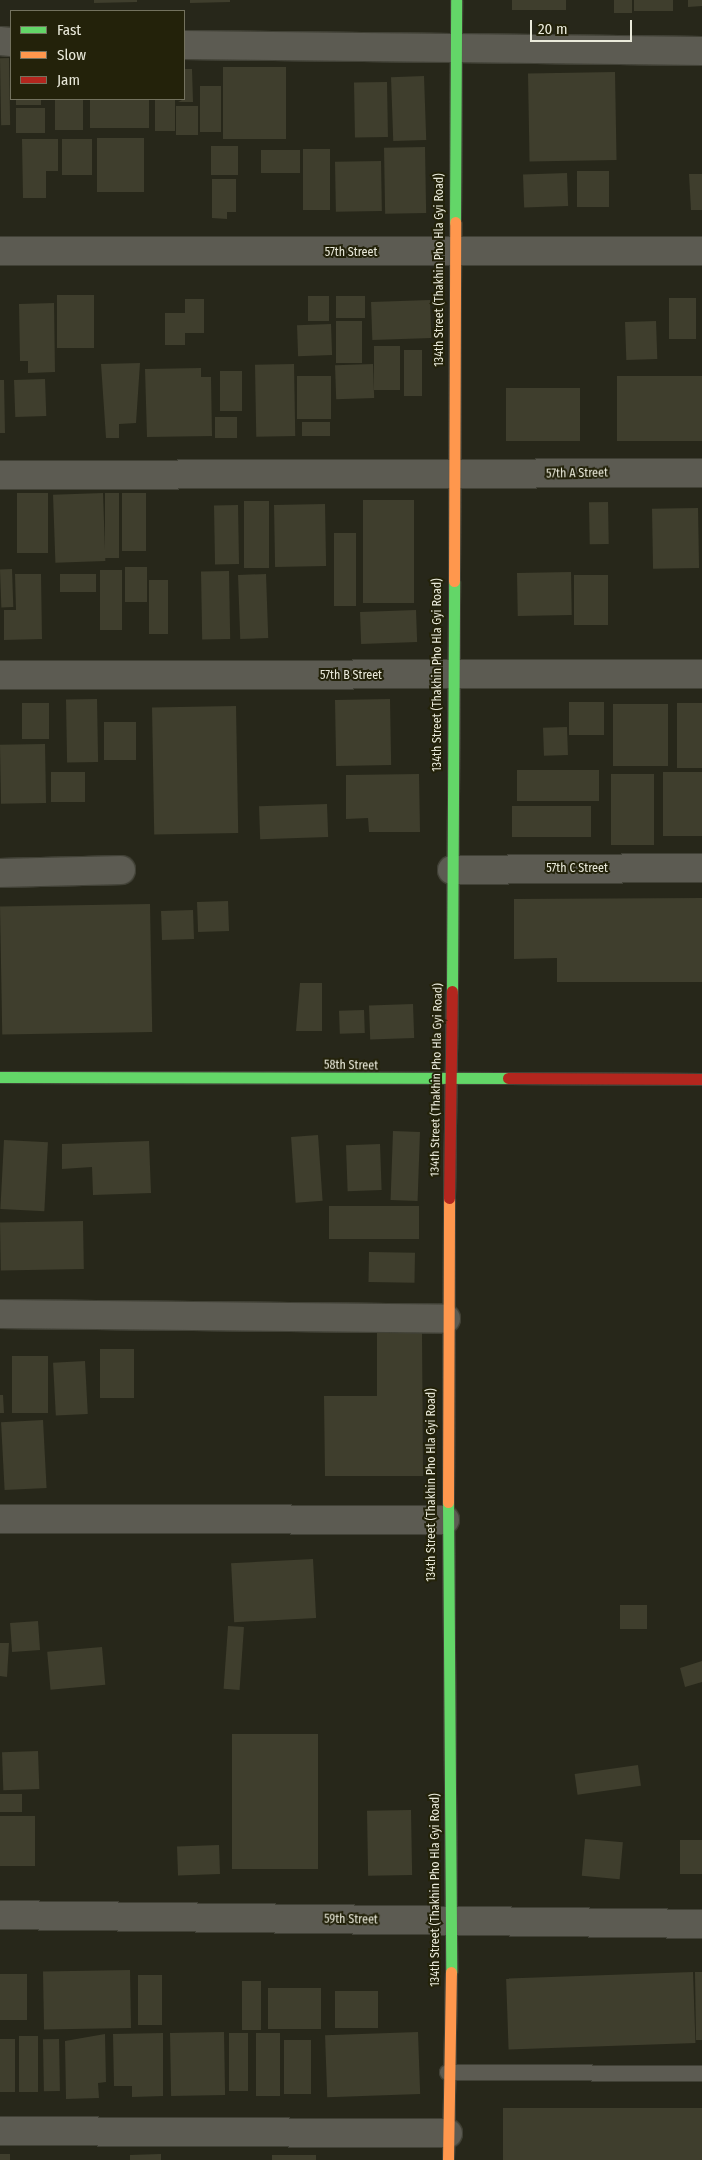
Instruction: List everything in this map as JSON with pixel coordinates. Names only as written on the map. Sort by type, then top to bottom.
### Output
[{"type":"street","name":"134th Street (Thakhin Pho Hla Gyi Road)","points":[[448,2147],[447,2072],[452,1922],[445,1520],[446,1319],[452,1081],[453,253],[456,0]]},
{"type":"street","points":[[185,45],[456,51],[702,52]]},
{"type":"street","name":"57th Street","points":[[0,251],[453,253],[702,251]]},
{"type":"street","name":"57th A Street","points":[[0,475],[453,476],[702,473]]},
{"type":"street","name":"57th B Street","points":[[0,675],[452,676],[702,674]]},
{"type":"street","name":"57th C Street","points":[[452,870],[702,868]]},
{"type":"street","points":[[0,873],[121,870]]},
{"type":"street","name":"58th Street","points":[[0,1077],[452,1081],[702,1079]]},
{"type":"street","points":[[0,1314],[446,1319]]},
{"type":"street","points":[[0,1519],[445,1520]]},
{"type":"street","name":"59th Street","points":[[0,1915],[702,1924]]},
{"type":"street","points":[[0,2131],[448,2147]]},
{"type":"lane","points":[[447,2072],[702,2073]]},
{"type":"building","points":[[94,0],[137,0],[137,2],[94,3]]},
{"type":"building","points":[[190,0],[230,0],[230,2],[190,3]]},
{"type":"building","points":[[512,0],[566,0],[566,10],[512,10]]},
{"type":"building","points":[[614,0],[632,0],[632,13],[614,13]]},
{"type":"building","points":[[634,0],[673,0],[673,11],[634,11]]},
{"type":"building","points":[[688,0],[702,0],[702,6],[688,7]]},
{"type":"building","points":[[0,58],[9,58],[10,125],[1,125]]},
{"type":"building","points":[[223,67],[286,67],[286,139],[223,139]]},
{"type":"building","points":[[185,69],[192,69],[193,102],[178,102],[185,100]]},
{"type":"building","points":[[615,72],[617,160],[530,162],[528,74]]},
{"type":"building","points":[[424,76],[426,140],[393,141],[391,77]]},
{"type":"building","points":[[387,82],[388,137],[355,138],[354,83]]},
{"type":"building","points":[[200,86],[221,86],[221,132],[200,132]]},
{"type":"building","points":[[16,100],[41,100],[41,105],[16,105]]},
{"type":"building","points":[[55,100],[83,100],[83,130],[55,130]]},
{"type":"building","points":[[90,100],[149,100],[149,128],[90,128]]},
{"type":"building","points":[[155,100],[175,100],[175,131],[155,131]]},
{"type":"building","points":[[176,106],[198,106],[198,135],[176,135]]},
{"type":"building","points":[[16,108],[45,108],[45,133],[16,133]]},
{"type":"building","points":[[97,138],[144,138],[144,192],[97,192]]},
{"type":"building","points":[[22,139],[58,139],[58,171],[46,171],[46,198],[23,198]]},
{"type":"building","points":[[62,139],[92,139],[92,175],[62,175]]},
{"type":"building","points":[[211,146],[238,146],[238,175],[211,175]]},
{"type":"building","points":[[425,147],[426,213],[385,214],[384,148]]},
{"type":"building","points":[[303,149],[330,149],[330,210],[303,210]]},
{"type":"building","points":[[261,150],[300,150],[300,173],[261,173]]},
{"type":"building","points":[[381,161],[382,211],[336,212],[335,162]]},
{"type":"building","points":[[577,171],[609,171],[609,207],[577,207]]},
{"type":"building","points":[[567,173],[568,206],[524,208],[523,175]]},
{"type":"building","points":[[689,174],[702,174],[702,210],[691,210]]},
{"type":"building","points":[[212,179],[236,179],[236,212],[227,212],[227,219],[212,218]]},
{"type":"building","points":[[57,295],[94,295],[94,348],[57,348]]},
{"type":"building","points":[[308,296],[329,296],[329,321],[308,321]]},
{"type":"building","points":[[336,296],[365,296],[365,318],[336,318]]},
{"type":"building","points":[[669,298],[696,298],[696,339],[669,339]]},
{"type":"building","points":[[185,299],[204,299],[204,333],[185,333]]},
{"type":"building","points":[[430,300],[431,338],[372,340],[371,302]]},
{"type":"building","points":[[54,303],[55,372],[28,373],[28,361],[20,361],[19,304]]},
{"type":"building","points":[[165,313],[185,313],[185,345],[165,345]]},
{"type":"building","points":[[336,321],[362,321],[362,363],[336,363]]},
{"type":"building","points":[[656,321],[657,359],[626,360],[625,322]]},
{"type":"building","points":[[331,324],[332,355],[298,356],[297,325]]},
{"type":"building","points":[[374,346],[400,346],[400,390],[374,390]]},
{"type":"building","points":[[404,350],[422,350],[422,396],[404,396]]},
{"type":"building","points":[[140,363],[136,423],[119,424],[119,438],[106,438],[101,364]]},
{"type":"building","points":[[294,364],[295,436],[256,437],[255,365]]},
{"type":"building","points":[[373,364],[374,398],[336,399],[335,365]]},
{"type":"building","points":[[201,368],[201,377],[211,377],[212,436],[147,437],[145,369]]},
{"type":"building","points":[[220,371],[242,371],[242,411],[220,411]]},
{"type":"building","points":[[297,376],[331,376],[331,419],[297,419]]},
{"type":"building","points":[[617,376],[702,376],[702,441],[617,441]]},
{"type":"building","points":[[45,379],[46,416],[15,417],[14,380]]},
{"type":"building","points":[[0,380],[4,380],[5,433],[0,433]]},
{"type":"building","points":[[506,388],[580,388],[580,441],[506,441]]},
{"type":"building","points":[[215,417],[237,417],[237,438],[215,438]]},
{"type":"building","points":[[302,422],[330,422],[330,436],[302,436]]},
{"type":"building","points":[[17,493],[48,493],[48,553],[17,553]]},
{"type":"building","points":[[103,493],[105,561],[55,563],[53,495]]},
{"type":"building","points":[[105,493],[119,493],[119,558],[105,558]]},
{"type":"building","points":[[122,493],[146,493],[146,551],[122,551]]},
{"type":"building","points":[[363,500],[414,500],[414,603],[363,603]]},
{"type":"building","points":[[244,501],[269,501],[269,568],[244,568]]},
{"type":"building","points":[[589,502],[608,502],[609,544],[590,544]]},
{"type":"building","points":[[325,504],[326,566],[275,567],[274,505]]},
{"type":"building","points":[[214,505],[238,505],[239,564],[215,564]]},
{"type":"building","points":[[698,508],[699,568],[653,569],[652,509]]},
{"type":"building","points":[[334,533],[356,533],[356,606],[334,606]]},
{"type":"building","points":[[125,567],[147,567],[147,602],[125,602]]},
{"type":"building","points":[[0,569],[12,569],[13,607],[1,607]]},
{"type":"building","points":[[100,570],[122,570],[122,630],[100,630]]},
{"type":"building","points":[[201,571],[229,571],[230,639],[202,639]]},
{"type":"building","points":[[571,572],[572,615],[518,616],[517,573]]},
{"type":"building","points":[[15,574],[41,574],[42,639],[4,640],[4,610],[16,610]]},
{"type":"building","points":[[60,574],[96,574],[96,592],[60,592]]},
{"type":"building","points":[[266,574],[268,638],[240,639],[238,575]]},
{"type":"building","points":[[574,575],[608,575],[608,625],[574,625]]},
{"type":"building","points":[[149,580],[168,580],[168,634],[149,634]]},
{"type":"building","points":[[416,610],[417,642],[361,644],[360,612]]},
{"type":"building","points":[[97,699],[98,762],[67,763],[66,700]]},
{"type":"building","points":[[390,699],[391,765],[336,766],[335,700]]},
{"type":"building","points":[[569,702],[604,702],[604,735],[569,735]]},
{"type":"building","points":[[22,703],[49,703],[49,739],[22,739]]},
{"type":"building","points":[[677,703],[702,703],[702,768],[677,768]]},
{"type":"building","points":[[613,704],[668,704],[668,766],[613,766]]},
{"type":"building","points":[[236,706],[238,833],[154,834],[152,707]]},
{"type":"building","points":[[104,722],[136,722],[136,760],[104,760]]},
{"type":"building","points":[[567,727],[568,755],[544,756],[543,728]]},
{"type":"building","points":[[45,744],[46,803],[1,804],[0,745]]},
{"type":"building","points":[[517,770],[599,770],[599,801],[517,801]]},
{"type":"building","points":[[51,772],[85,772],[85,802],[51,802]]},
{"type":"building","points":[[663,772],[702,772],[702,836],[663,836]]},
{"type":"building","points":[[419,774],[420,832],[369,832],[368,818],[346,819],[346,775]]},
{"type":"building","points":[[611,774],[654,774],[654,845],[611,845]]},
{"type":"building","points":[[327,804],[328,837],[260,839],[259,806]]},
{"type":"building","points":[[512,806],[591,806],[591,837],[512,837]]},
{"type":"building","points":[[702,898],[702,982],[557,982],[557,958],[514,959],[514,899]]},
{"type":"building","points":[[228,901],[229,931],[198,932],[197,902]]},
{"type":"building","points":[[150,904],[152,1032],[2,1035],[0,907]]},
{"type":"building","points":[[193,910],[194,939],[162,940],[161,911]]},
{"type":"building","points":[[300,983],[322,983],[322,1031],[296,1031]]},
{"type":"building","points":[[413,1004],[414,1038],[370,1040],[369,1006]]},
{"type":"building","points":[[364,1010],[365,1033],[340,1034],[339,1011]]},
{"type":"building","points":[[393,1131],[420,1132],[418,1201],[391,1200]]},
{"type":"building","points":[[318,1135],[323,1201],[296,1203],[291,1137]]},
{"type":"building","points":[[4,1140],[48,1142],[44,1211],[0,1209]]},
{"type":"building","points":[[149,1141],[151,1193],[93,1195],[92,1167],[62,1169],[62,1144]]},
{"type":"building","points":[[380,1144],[382,1190],[348,1191],[346,1145]]},
{"type":"building","points":[[329,1206],[419,1206],[419,1239],[329,1239]]},
{"type":"building","points":[[83,1221],[84,1269],[1,1270],[0,1222]]},
{"type":"building","points":[[369,1252],[415,1253],[414,1283],[368,1282]]},
{"type":"building","points":[[377,1332],[422,1332],[423,1476],[325,1476],[324,1396],[377,1396]]},
{"type":"building","points":[[100,1349],[134,1349],[134,1398],[100,1398]]},
{"type":"building","points":[[12,1356],[48,1356],[48,1413],[12,1413]]},
{"type":"building","points":[[85,1361],[88,1414],[56,1416],[53,1363]]},
{"type":"building","points":[[0,1395],[3,1395],[4,1413],[0,1413]]},
{"type":"building","points":[[43,1420],[47,1488],[5,1490],[1,1422]]},
{"type":"building","points":[[313,1559],[316,1618],[234,1622],[231,1563]]},
{"type":"building","points":[[620,1605],[647,1605],[647,1629],[620,1629]]},
{"type":"building","points":[[38,1621],[40,1650],[12,1652],[10,1623]]},
{"type":"building","points":[[228,1626],[244,1627],[240,1690],[224,1689]]},
{"type":"building","points":[[0,1643],[9,1643],[7,1677],[0,1676]]},
{"type":"building","points":[[102,1647],[105,1685],[51,1690],[47,1652]]},
{"type":"building","points":[[702,1661],[702,1682],[685,1687],[680,1668]]},
{"type":"building","points":[[232,1734],[318,1734],[318,1869],[232,1869]]},
{"type":"building","points":[[38,1751],[39,1789],[3,1790],[2,1752]]},
{"type":"building","points":[[638,1765],[641,1786],[578,1795],[575,1774]]},
{"type":"building","points":[[0,1794],[22,1794],[22,1812],[0,1812]]},
{"type":"building","points":[[411,1810],[412,1875],[368,1876],[367,1811]]},
{"type":"building","points":[[0,1816],[35,1816],[35,1866],[0,1866]]},
{"type":"building","points":[[585,1839],[623,1842],[620,1879],[582,1876]]},
{"type":"building","points":[[680,1840],[702,1840],[702,1874],[680,1874]]},
{"type":"building","points":[[219,1845],[220,1874],[178,1875],[177,1846]]},
{"type":"building","points":[[130,1970],[131,2028],[44,2030],[43,1972]]},
{"type":"building","points":[[693,1972],[695,2043],[509,2049],[506,1979]]},
{"type":"building","points":[[695,1972],[702,1972],[702,2040],[696,2040]]},
{"type":"building","points":[[0,1974],[27,1974],[27,2020],[0,2020]]},
{"type":"building","points":[[138,1975],[162,1975],[162,2025],[138,2025]]},
{"type":"building","points":[[242,1981],[261,1981],[261,2030],[242,2030]]},
{"type":"building","points":[[268,1988],[321,1988],[321,2029],[268,2029]]},
{"type":"building","points":[[335,1991],[378,1991],[378,2028],[335,2028]]},
{"type":"building","points":[[224,2032],[225,2095],[171,2096],[170,2033]]},
{"type":"building","points":[[418,2032],[420,2094],[327,2097],[325,2035]]},
{"type":"building","points":[[163,2033],[163,2096],[132,2097],[132,2086],[114,2086],[113,2034]]},
{"type":"building","points":[[229,2033],[248,2033],[248,2091],[229,2091]]},
{"type":"building","points":[[256,2033],[280,2033],[280,2096],[256,2096]]},
{"type":"building","points":[[105,2034],[106,2082],[98,2083],[99,2098],[66,2099],[65,2041]]},
{"type":"building","points":[[19,2036],[38,2036],[38,2092],[19,2092]]},
{"type":"building","points":[[0,2039],[15,2039],[15,2092],[0,2092]]},
{"type":"building","points":[[43,2039],[59,2039],[60,2091],[44,2091]]},
{"type":"building","points":[[284,2040],[311,2040],[311,2094],[284,2094]]},
{"type":"building","points":[[503,2108],[702,2108],[702,2160],[503,2160]]},
{"type":"building","points":[[0,2154],[10,2154],[10,2160],[0,2160]]},
{"type":"building","points":[[161,2154],[161,2160],[130,2160],[130,2155]]},
{"type":"building","points":[[272,2155],[316,2155],[316,2160],[272,2160]]},
{"type":"traffic: fast","points":[[455,222],[456,0]]},
{"type":"traffic: fast","points":[[452,991],[454,581]]},
{"type":"traffic: fast","points":[[0,1077],[508,1078]]},
{"type":"traffic: fast","points":[[448,1502],[451,1972]]},
{"type":"traffic: slow","points":[[454,581],[455,222]]},
{"type":"traffic: slow","points":[[448,1502],[449,1198]]},
{"type":"traffic: slow","points":[[448,2160],[451,1972]]},
{"type":"traffic: jam","points":[[449,1198],[452,991]]},
{"type":"traffic: jam","points":[[508,1078],[702,1079]]}]
